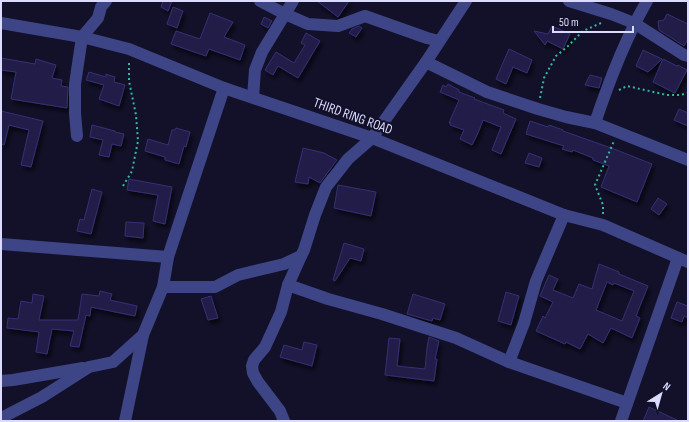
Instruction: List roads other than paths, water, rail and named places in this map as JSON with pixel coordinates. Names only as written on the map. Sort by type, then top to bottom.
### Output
[{"type":"street","points":[[76,136],[75,84],[82,37],[98,18],[106,1]]},
{"type":"street","points":[[260,1],[308,24],[338,26],[365,16],[439,41]]},
{"type":"street","points":[[253,97],[255,70],[262,52],[293,1]]},
{"type":"street","points":[[284,421],[280,411],[258,382],[253,373],[252,366],[254,360],[265,348],[281,312],[288,285],[304,250],[326,187],[348,160],[372,138],[426,62],[466,1]]},
{"type":"street","points":[[569,1],[634,23],[684,55],[688,56]]},
{"type":"street","points":[[595,123],[634,23],[647,1]]},
{"type":"street","name":"THIRD RING ROAD","points":[[1,23],[82,37],[129,50],[224,88],[372,138],[564,215],[602,225],[683,260]]},
{"type":"street","points":[[426,62],[487,92],[538,109],[595,123],[687,158]]},
{"type":"street","points":[[125,421],[143,335],[163,287],[168,257],[224,88]]},
{"type":"street","points":[[510,362],[524,324],[536,281],[564,215]]},
{"type":"street","points":[[1,244],[168,257]]},
{"type":"street","points":[[163,287],[215,287],[238,275],[284,264],[301,256]]},
{"type":"street","points":[[621,421],[627,402],[683,260]]},
{"type":"street","points":[[288,285],[328,299],[382,314],[456,338],[510,362],[627,402]]},
{"type":"street","points":[[1,381],[113,362],[143,335]]},
{"type":"street","points":[[1,421],[5,416],[42,397],[89,367]]}]
